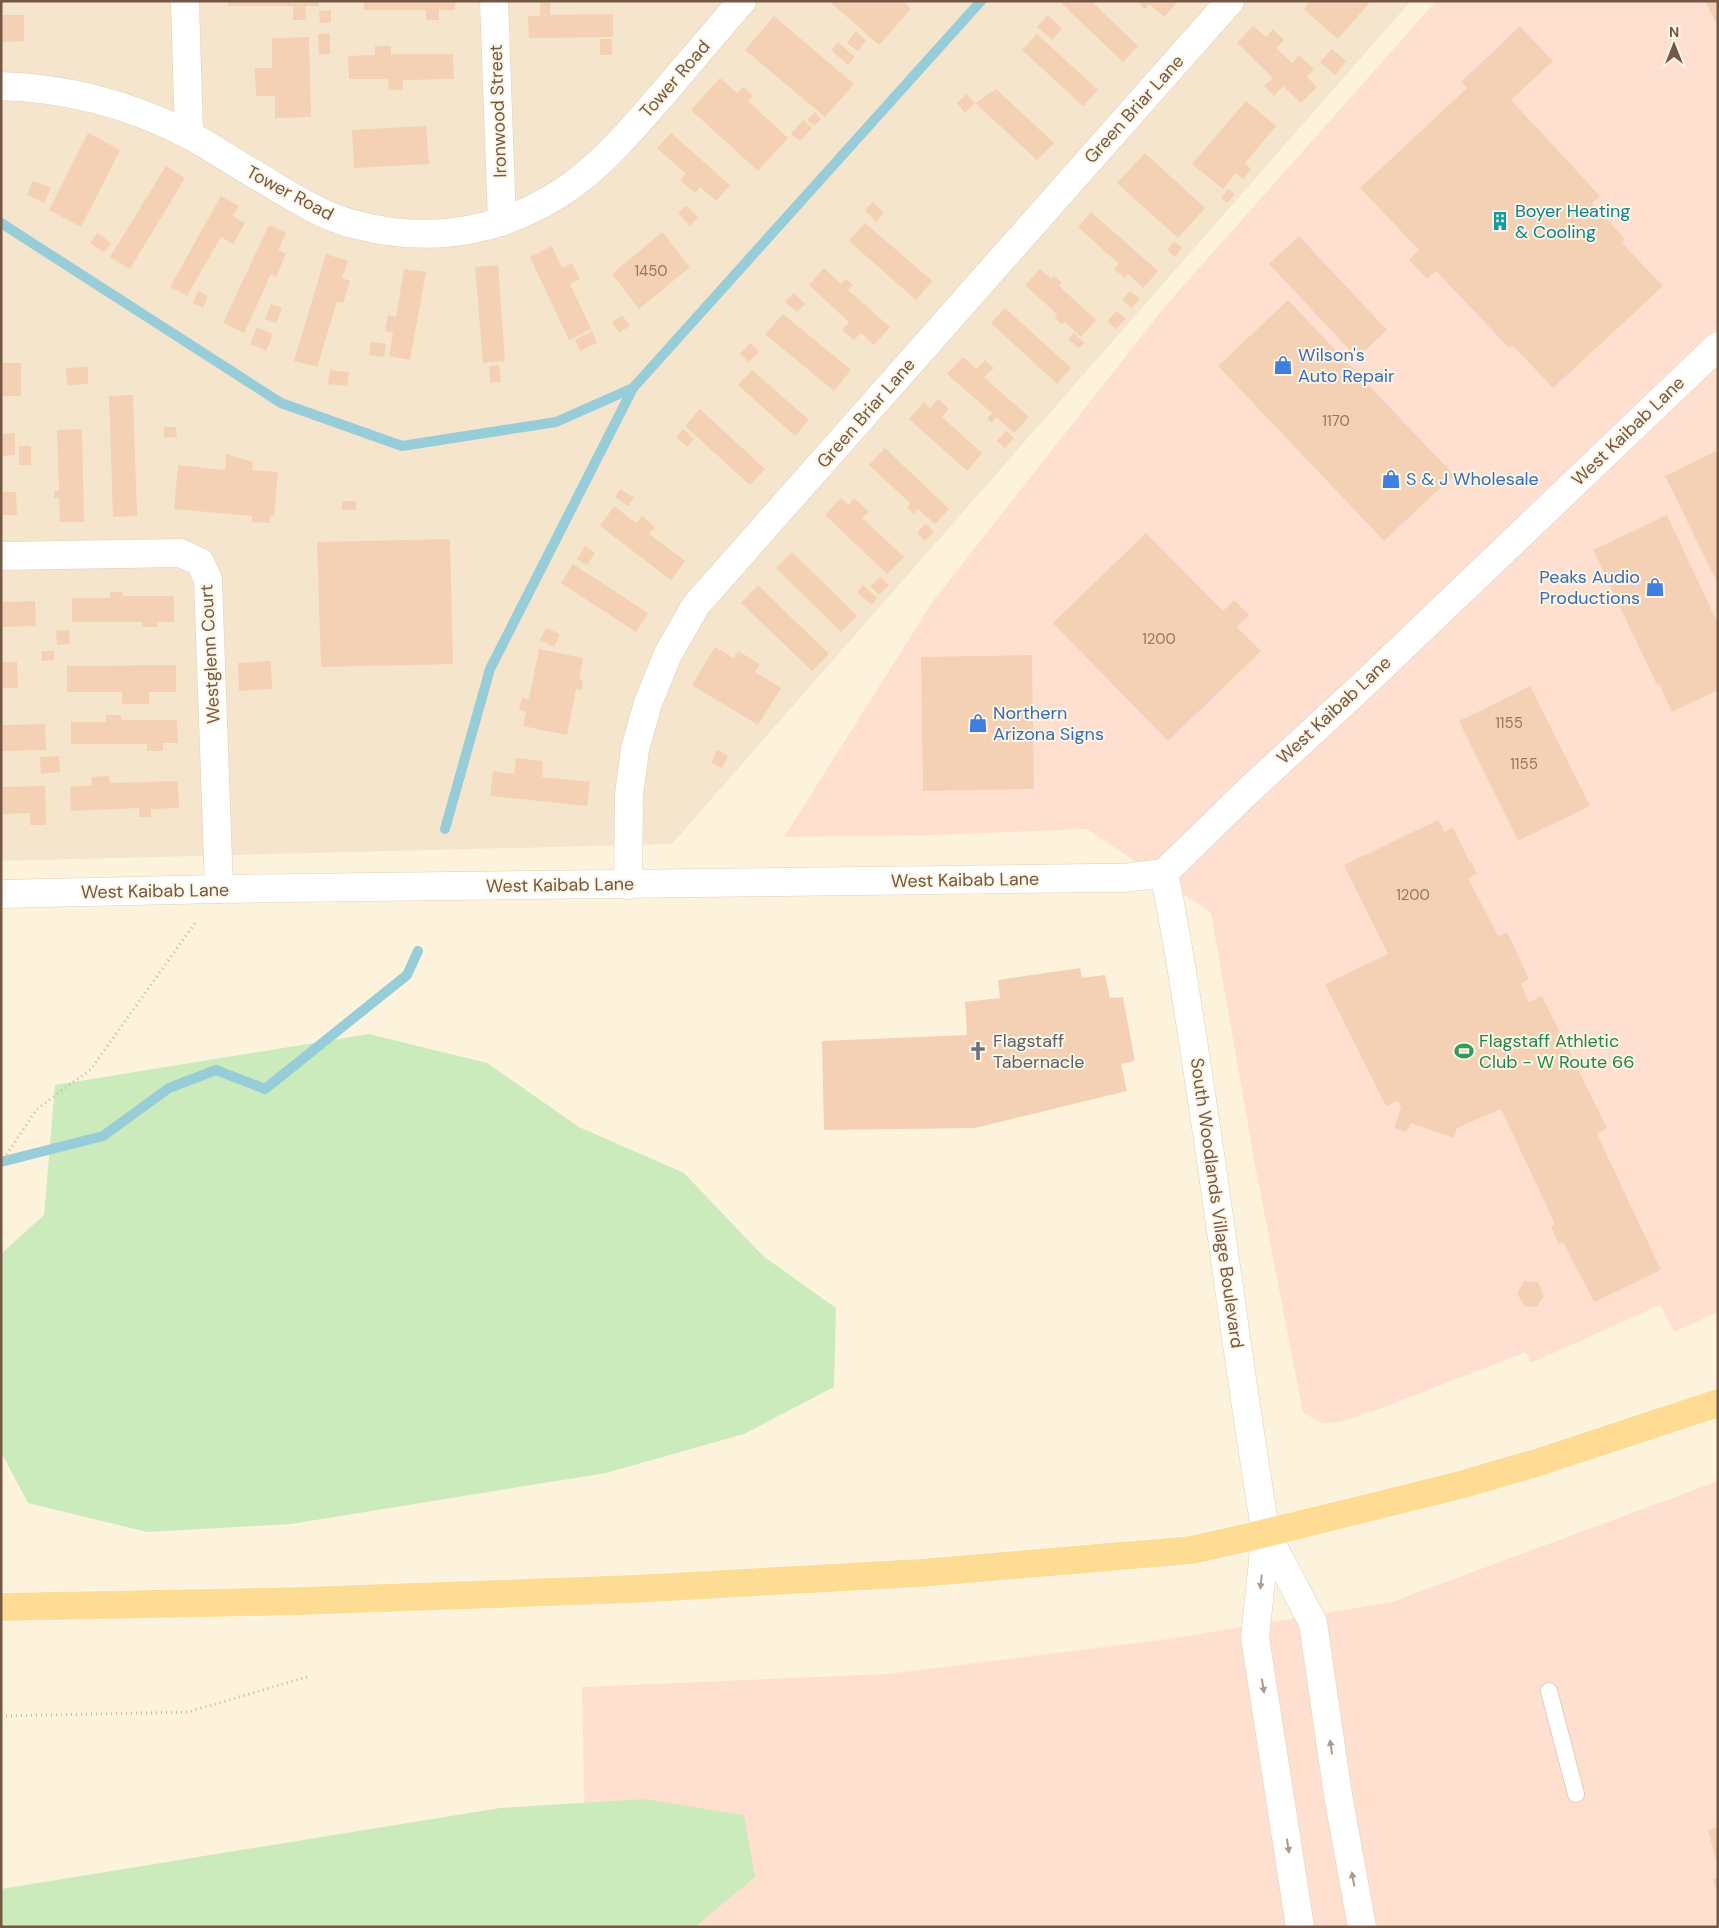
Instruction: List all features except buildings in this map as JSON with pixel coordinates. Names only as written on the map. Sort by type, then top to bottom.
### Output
[{"type":"main road","points":[[1,1607],[301,1601],[604,1590],[920,1573],[1192,1550],[1479,1480],[1718,1403]]},
{"type":"street","points":[[185,1],[189,135]]},
{"type":"street","name":"Ironwood Street","points":[[494,1],[502,222]]},
{"type":"street","name":"Tower Road","points":[[1,86],[29,87],[69,94],[132,110],[189,135],[316,210],[356,225],[404,234],[458,233],[502,222],[539,205],[575,183],[610,152],[742,1]]},
{"type":"street","name":"Green Briar Lane","points":[[628,885],[629,795],[635,749],[648,703],[668,654],[696,605],[1230,1]]},
{"type":"street","name":"West Kaibab Lane","points":[[1,894],[219,889],[1124,878],[1164,873],[1248,791],[1363,685],[1718,346]]},
{"type":"street","name":"Westglenn Court","points":[[1,556],[180,553],[200,562],[208,580],[219,889]]},
{"type":"street","name":"South Woodlands Village Boulevard","points":[[1164,873],[1177,935],[1266,1533],[1255,1638],[1300,1927]]},
{"type":"street","name":"South Woodlands Village Boulevard","points":[[1266,1533],[1313,1623],[1338,1795],[1362,1927]]},
{"type":"lane","points":[[1548,1691],[1576,1794]]},
{"type":"path","points":[[1,1163],[37,1109],[91,1069],[219,889]]},
{"type":"path","points":[[1,1716],[188,1712],[307,1677]]},
{"type":"shaded area","points":[[1,1],[1411,1],[672,844],[1,861]]},
{"type":"shaded area","points":[[1436,1],[1718,1],[1718,1312],[1674,1332],[1660,1305],[1531,1363],[1526,1352],[1382,1408],[1340,1422],[1322,1423],[1303,1413],[1255,1165],[1211,913],[1087,829],[932,835],[784,837],[933,601],[1166,305]]},
{"type":"shaded area","points":[[1718,1481],[1718,1927],[587,1927],[582,1687],[887,1674],[1168,1639],[1392,1602]]},
{"type":"green space","points":[[369,1034],[487,1063],[579,1127],[684,1173],[763,1256],[836,1308],[834,1387],[744,1434],[606,1473],[291,1524],[147,1532],[28,1503],[1,1452],[1,1254],[44,1215],[55,1085]]},
{"type":"green space","points":[[644,1799],[744,1815],[755,1877],[695,1927],[1,1927],[1,1889],[500,1808]]},
{"type":"waterway","points":[[1,223],[281,403],[402,446],[556,422],[633,388],[981,1]]},
{"type":"waterway","points":[[445,829],[490,669],[633,388]]},
{"type":"waterway","points":[[1,1162],[103,1136],[169,1088],[216,1070],[265,1089],[407,975],[418,951]]},
{"type":"place","name":"Boyer Heating & Cooling","points":[[1500,221]]},
{"type":"place","name":"Wilson's Auto Repair","points":[[1283,365]]},
{"type":"place","name":"S & J Wholesale","points":[[1391,479]]},
{"type":"place","name":"Peaks Audio Productions","points":[[1655,587]]},
{"type":"place","name":"Northern Arizona Signs","points":[[978,723]]},
{"type":"place","name":"Flagstaff Tabernacle","points":[[978,1051]]},
{"type":"place","name":"Flagstaff Athletic Club - W Route 66","points":[[1464,1051]]}]
